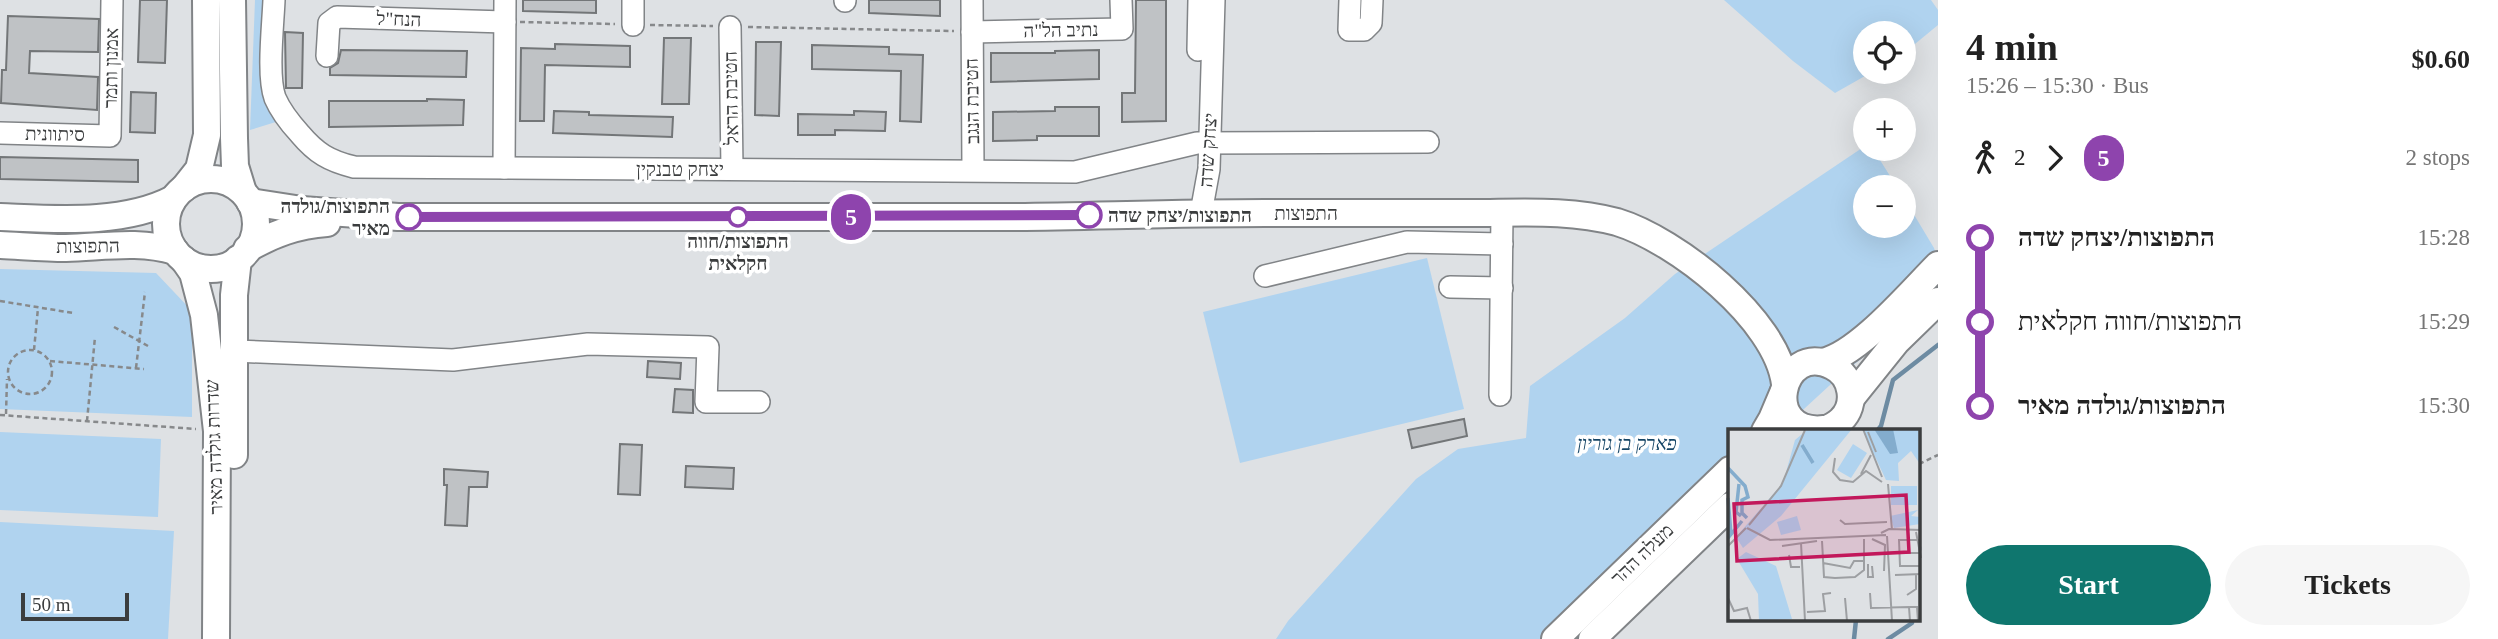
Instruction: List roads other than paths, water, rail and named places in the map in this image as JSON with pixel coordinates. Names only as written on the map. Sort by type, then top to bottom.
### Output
[{"type":"main road","points":[[206,0],[207,135],[199,169],[167,211],[166,225],[168,239],[180,256],[197,266],[211,268],[226,266],[243,254],[253,238],[256,226],[254,213],[236,166],[232,0]]},
{"type":"main road","points":[[179,193],[208,179],[233,185],[246,197]]},
{"type":"main road","name":"התפוצות","points":[[0,217],[65,220],[95,218],[141,210],[179,193]]},
{"type":"main road","name":"התפוצות","points":[[246,197],[302,210],[398,217],[1017,217],[1201,213],[1558,213],[1593,217],[1662,241],[1704,271],[1756,325],[1782,367],[1784,388]]},
{"type":"main road","name":"התפוצות","points":[[243,254],[267,238],[294,228],[398,217]]},
{"type":"main road","name":"התפוצות","points":[[0,246],[65,248],[156,245],[180,256]]},
{"type":"main road","name":"שדרות גולדה מאיר","points":[[233,639],[234,295],[243,254]]},
{"type":"main road","name":"שדרות גולדה מאיר","points":[[180,256],[193,273],[204,315],[217,430],[216,639]]},
{"type":"main road","points":[[1766,429],[1784,388],[1796,369],[1836,358],[1858,344],[1938,265]]},
{"type":"main road","points":[[1825,429],[1843,418],[1851,398],[1881,359],[1938,301]]},
{"type":"main road","name":"התפוצות","points":[[1756,325],[1782,345],[1817,362]]},
{"type":"main road","points":[[1817,362],[1841,372],[1849,384],[1851,398]]},
{"type":"main road","points":[[1784,388],[1786,411],[1798,425],[1812,429]]},
{"type":"main road","name":"מעלה ההר","points":[[1555,639],[1728,472]]},
{"type":"main road","name":"מעלה ההר","points":[[1592,639],[1728,508]]},
{"type":"street","name":"אמנון ותמר","points":[[110,136],[112,0]]},
{"type":"street","name":"יצחק טבנקין","points":[[274,0],[272,76],[275,96],[286,118],[306,142],[330,162],[354,167],[1075,172],[1203,143],[1428,142]]},
{"type":"street","points":[[504,168],[505,0]]},
{"type":"street","points":[[633,0],[633,25]]},
{"type":"street","name":"חטיבת הנגב","points":[[972,0],[973,170]]},
{"type":"street","name":"נתיב הל\"ה","points":[[972,32],[1122,29],[1121,0]]},
{"type":"street","name":"יצחק שדה","points":[[1199,0],[1203,143]]},
{"type":"street","name":"יצחק שדה","points":[[1201,213],[1197,181],[1203,143],[1214,0]]},
{"type":"street","points":[[1350,0],[1349,30],[1364,30],[1371,23],[1372,0]]},
{"type":"street","name":"הנח\"ל","points":[[327,56],[329,23],[337,17],[505,22]]},
{"type":"street","name":"חטיבת הראל","points":[[730,27],[732,169]]},
{"type":"street","name":"סיתוונית","points":[[0,133],[110,136]]},
{"type":"street","points":[[1500,395],[1502,213]]},
{"type":"street","points":[[1265,276],[1406,242],[1502,244]]},
{"type":"street","points":[[1450,286],[1502,288]]},
{"type":"street","points":[[235,351],[453,360],[588,344],[708,347],[706,402],[759,402]]},
{"type":"waterway","points":[[1879,429],[1893,380],[1938,345]]},
{"type":"waterway","points":[[1854,639],[1856,622]]},
{"type":"waterway","points":[[1888,639],[1912,622]]},
{"type":"place","name":"התפוצות/יצחק שדה","points":[[1089,215]]},
{"type":"place","name":"התפוצות/גולדה מאיר","points":[[409,217]]},
{"type":"place","name":"התפוצות/חווה חקלאית","points":[[738,217]]},
{"type":"park label","name":"פארק בן גוריון","points":[[1627,443]]}]
